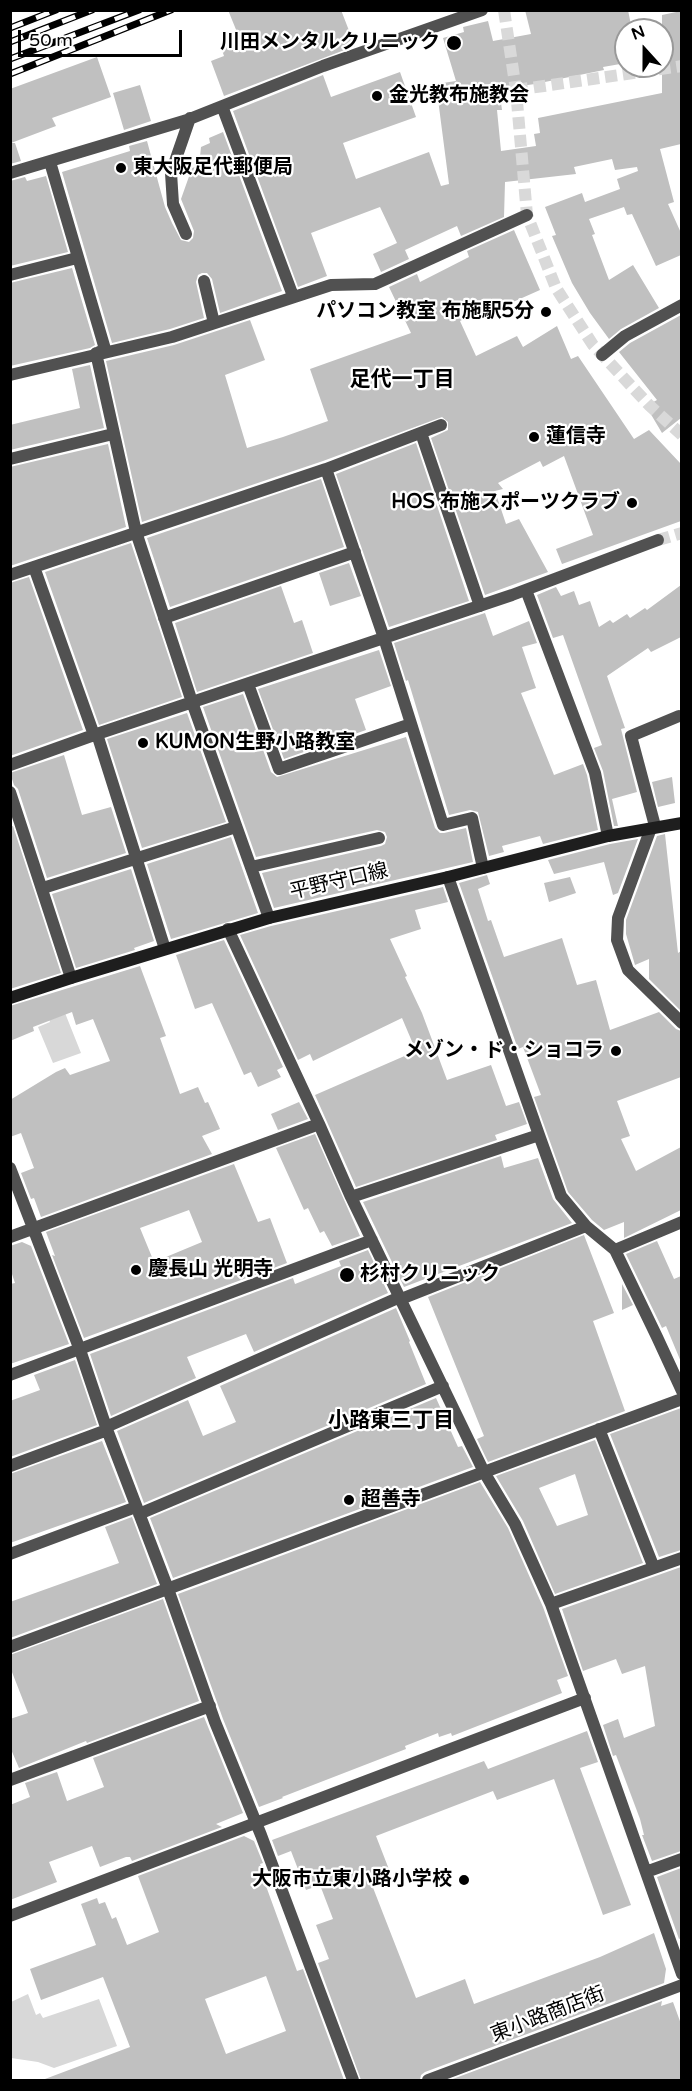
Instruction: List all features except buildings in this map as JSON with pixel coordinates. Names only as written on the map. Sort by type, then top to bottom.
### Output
[{"type":"main road","name":"平野守口線","points":[[10,998],[268,918],[448,877],[608,836],[681,823]]},
{"type":"street","points":[[10,173],[190,118],[396,39],[482,10]]},
{"type":"street","points":[[222,106],[293,296]]},
{"type":"street","points":[[186,234],[173,204],[171,173],[190,118]]},
{"type":"street","points":[[50,162],[105,349],[96,353]]},
{"type":"street","points":[[10,375],[172,337],[331,285],[375,284],[527,215]]},
{"type":"street","points":[[10,275],[78,258]]},
{"type":"street","points":[[204,281],[214,323]]},
{"type":"street","points":[[602,355],[625,336],[681,305]]},
{"type":"street","points":[[96,353],[136,532],[192,702],[268,918]]},
{"type":"street","points":[[10,575],[326,469],[441,425]]},
{"type":"street","points":[[421,433],[480,606]]},
{"type":"street","points":[[10,459],[113,434]]},
{"type":"street","points":[[326,469],[384,638],[443,825],[472,819],[483,868]]},
{"type":"street","points":[[10,765],[96,734],[480,606],[658,540]]},
{"type":"street","points":[[165,618],[355,552]]},
{"type":"street","points":[[34,567],[96,734],[165,949]]},
{"type":"street","points":[[526,590],[595,773],[608,836]]},
{"type":"street","points":[[248,684],[279,769],[411,724]]},
{"type":"street","points":[[680,716],[631,736],[653,827],[618,918],[617,940],[628,970],[681,1023]]},
{"type":"street","points":[[10,792],[71,978]]},
{"type":"street","points":[[43,888],[236,827]]},
{"type":"street","points":[[251,867],[379,838]]},
{"type":"street","points":[[448,877],[561,1196],[586,1226],[615,1250],[681,1391]]},
{"type":"street","points":[[228,929],[351,1197],[484,1472],[514,1524],[551,1604],[681,1974]]},
{"type":"street","points":[[10,1237],[319,1124]]},
{"type":"street","points":[[351,1197],[539,1135]]},
{"type":"street","points":[[10,1168],[35,1228],[106,1428],[353,2080]]},
{"type":"street","points":[[615,1250],[681,1222]]},
{"type":"street","points":[[10,1466],[106,1428],[400,1298],[586,1226]]},
{"type":"street","points":[[10,1376],[372,1240]]},
{"type":"street","points":[[10,1554],[138,1510],[443,1386]]},
{"type":"street","points":[[10,1647],[681,1399]]},
{"type":"street","points":[[599,1429],[654,1568]]},
{"type":"street","points":[[551,1604],[681,1558]]},
{"type":"street","points":[[10,1916],[585,1698]]},
{"type":"street","points":[[10,1780],[210,1706]]},
{"type":"street","points":[[646,1872],[681,1859]]},
{"type":"street","name":"東小路商店街","points":[[428,2080],[681,1985]]},
{"type":"shaded area","points":[[57,993],[81,1053],[53,1063],[38,1027],[50,1022],[42,999]]},
{"type":"shaded area","points":[[28,1994],[36,2015],[40,2013],[43,2018],[99,1999],[117,2046],[54,2068],[38,2062],[11,2058],[11,2002]]},
{"type":"tunnel","points":[[504,10],[516,90],[527,215],[556,288],[593,345],[649,405],[682,435]]},
{"type":"tunnel","points":[[516,90],[682,66]]},
{"type":"tunnel","points":[[658,540],[682,533]]},
{"type":"railway","points":[[10,28],[56,10]]},
{"type":"railway","points":[[10,42],[92,10]]},
{"type":"railway","points":[[10,59],[139,10]]},
{"type":"railway","points":[[10,74],[171,10]]},
{"type":"place","name":"川田メンタルクリニック","points":[[454,43]]},
{"type":"place","name":"金光教布施教会","points":[[377,96]]},
{"type":"place","name":"東大阪足代郵便局","points":[[121,168]]},
{"type":"place","name":"パソコン教室 布施駅5分","points":[[546,312]]},
{"type":"place","name":"蓮信寺","points":[[534,437]]},
{"type":"place","name":"HOS 布施スポーツクラブ","points":[[632,503]]},
{"type":"place","name":"KUMON生野小路教室","points":[[143,743]]},
{"type":"place","name":"メゾン・ド・ショコラ","points":[[616,1051]]},
{"type":"place","name":"慶長山 光明寺","points":[[136,1270]]},
{"type":"place","name":"杉村クリニック","points":[[347,1275]]},
{"type":"place","name":"超善寺","points":[[349,1500]]},
{"type":"place","name":"大阪市立東小路小学校","points":[[464,1880]]},
{"type":"district","name":"足代一丁目","points":[[402,380]]},
{"type":"district","name":"小路東三丁目","points":[[391,1421]]}]
